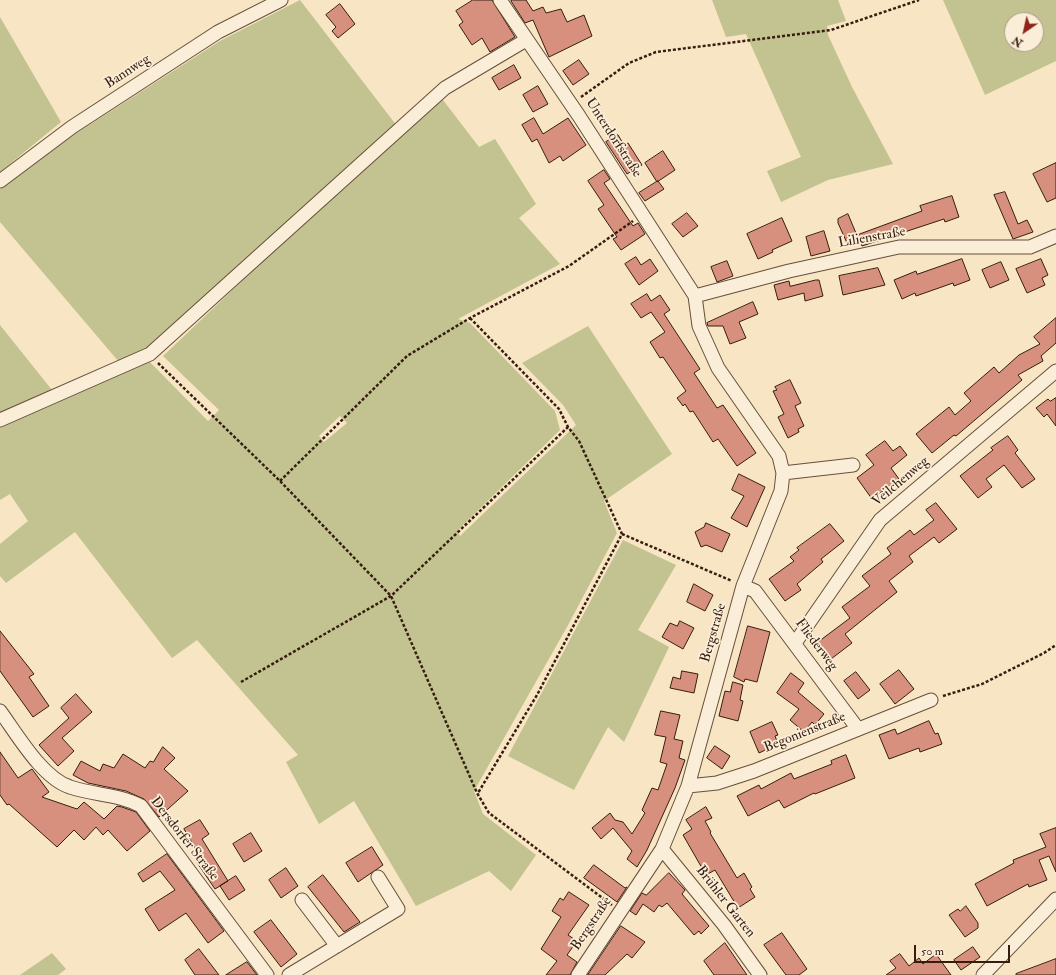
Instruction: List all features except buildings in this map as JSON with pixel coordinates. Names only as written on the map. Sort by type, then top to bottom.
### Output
[{"type":"street","name":"Bannweg","points":[[0,181],[72,127],[218,32],[281,0]]},
{"type":"street","name":"Unterdorfstraße","points":[[500,0],[644,214],[695,296]]},
{"type":"street","points":[[0,420],[150,354],[445,88],[526,40]]},
{"type":"street","name":"Lilienstraße","points":[[695,296],[789,272],[899,247],[1030,247],[1056,236]]},
{"type":"street","name":"Bergstraße","points":[[578,975],[662,849],[688,786],[744,586],[781,491],[783,473],[779,456],[718,368],[699,326],[695,296]]},
{"type":"street","name":"Veilchenweg","points":[[796,643],[880,520],[1056,371]]},
{"type":"street","points":[[783,473],[853,465]]},
{"type":"street","name":"Fliederweg","points":[[744,586],[755,591],[796,643],[858,728]]},
{"type":"street","name":"Begonienstraße","points":[[688,786],[717,782],[754,771],[931,700]]},
{"type":"street","name":"Dersdorfer Straße","points":[[0,711],[35,759],[52,776],[68,787],[130,800],[141,806],[267,975]]},
{"type":"street","name":"Brühler Garten","points":[[662,849],[724,925],[760,975]]},
{"type":"street","points":[[289,975],[398,908],[378,877]]},
{"type":"street","points":[[983,975],[1056,899]]},
{"type":"street","points":[[302,900],[337,946]]},
{"type":"path","points":[[571,104],[629,63],[656,52],[831,30],[919,0]]},
{"type":"path","points":[[280,481],[407,356],[470,318],[569,266],[644,214]]},
{"type":"path","points":[[470,318],[559,409],[568,427],[579,441],[622,534],[744,586]]},
{"type":"path","points":[[150,354],[280,481],[391,596],[477,793],[489,813],[620,911]]},
{"type":"path","points":[[241,682],[391,596],[568,427]]},
{"type":"path","points":[[477,793],[537,695],[622,534]]},
{"type":"path","points":[[931,700],[982,684],[1044,653],[1056,645]]},
{"type":"green space","points":[[300,0],[397,126],[440,96],[479,147],[495,139],[536,204],[519,218],[560,264],[458,319],[470,323],[555,411],[560,430],[457,531],[460,536],[576,425],[563,405],[522,363],[588,326],[672,454],[604,501],[617,533],[567,627],[474,791],[483,814],[536,855],[511,891],[489,871],[416,906],[354,801],[319,824],[286,762],[298,755],[197,640],[172,658],[75,532],[6,583],[0,576],[0,544],[28,521],[10,494],[0,500],[0,325],[60,400],[125,369],[0,222],[0,189],[69,138],[220,41]],"holes":[[[341,187],[163,356],[219,410],[208,421],[143,355]],[[340,416],[347,423],[324,442],[319,436]]]},
{"type":"green space","points":[[712,0],[838,0],[846,21],[827,26],[828,35],[852,87],[893,164],[828,180],[781,202],[767,171],[801,157],[746,34],[726,37]]},
{"type":"green space","points":[[943,0],[1056,0],[1056,61],[985,95]]},
{"type":"green space","points":[[0,17],[61,122],[0,172]]},
{"type":"green space","points":[[623,540],[676,565],[638,630],[669,647],[624,742],[608,727],[574,790],[508,756]]},
{"type":"green space","points":[[52,953],[66,969],[58,975],[20,975]]}]
